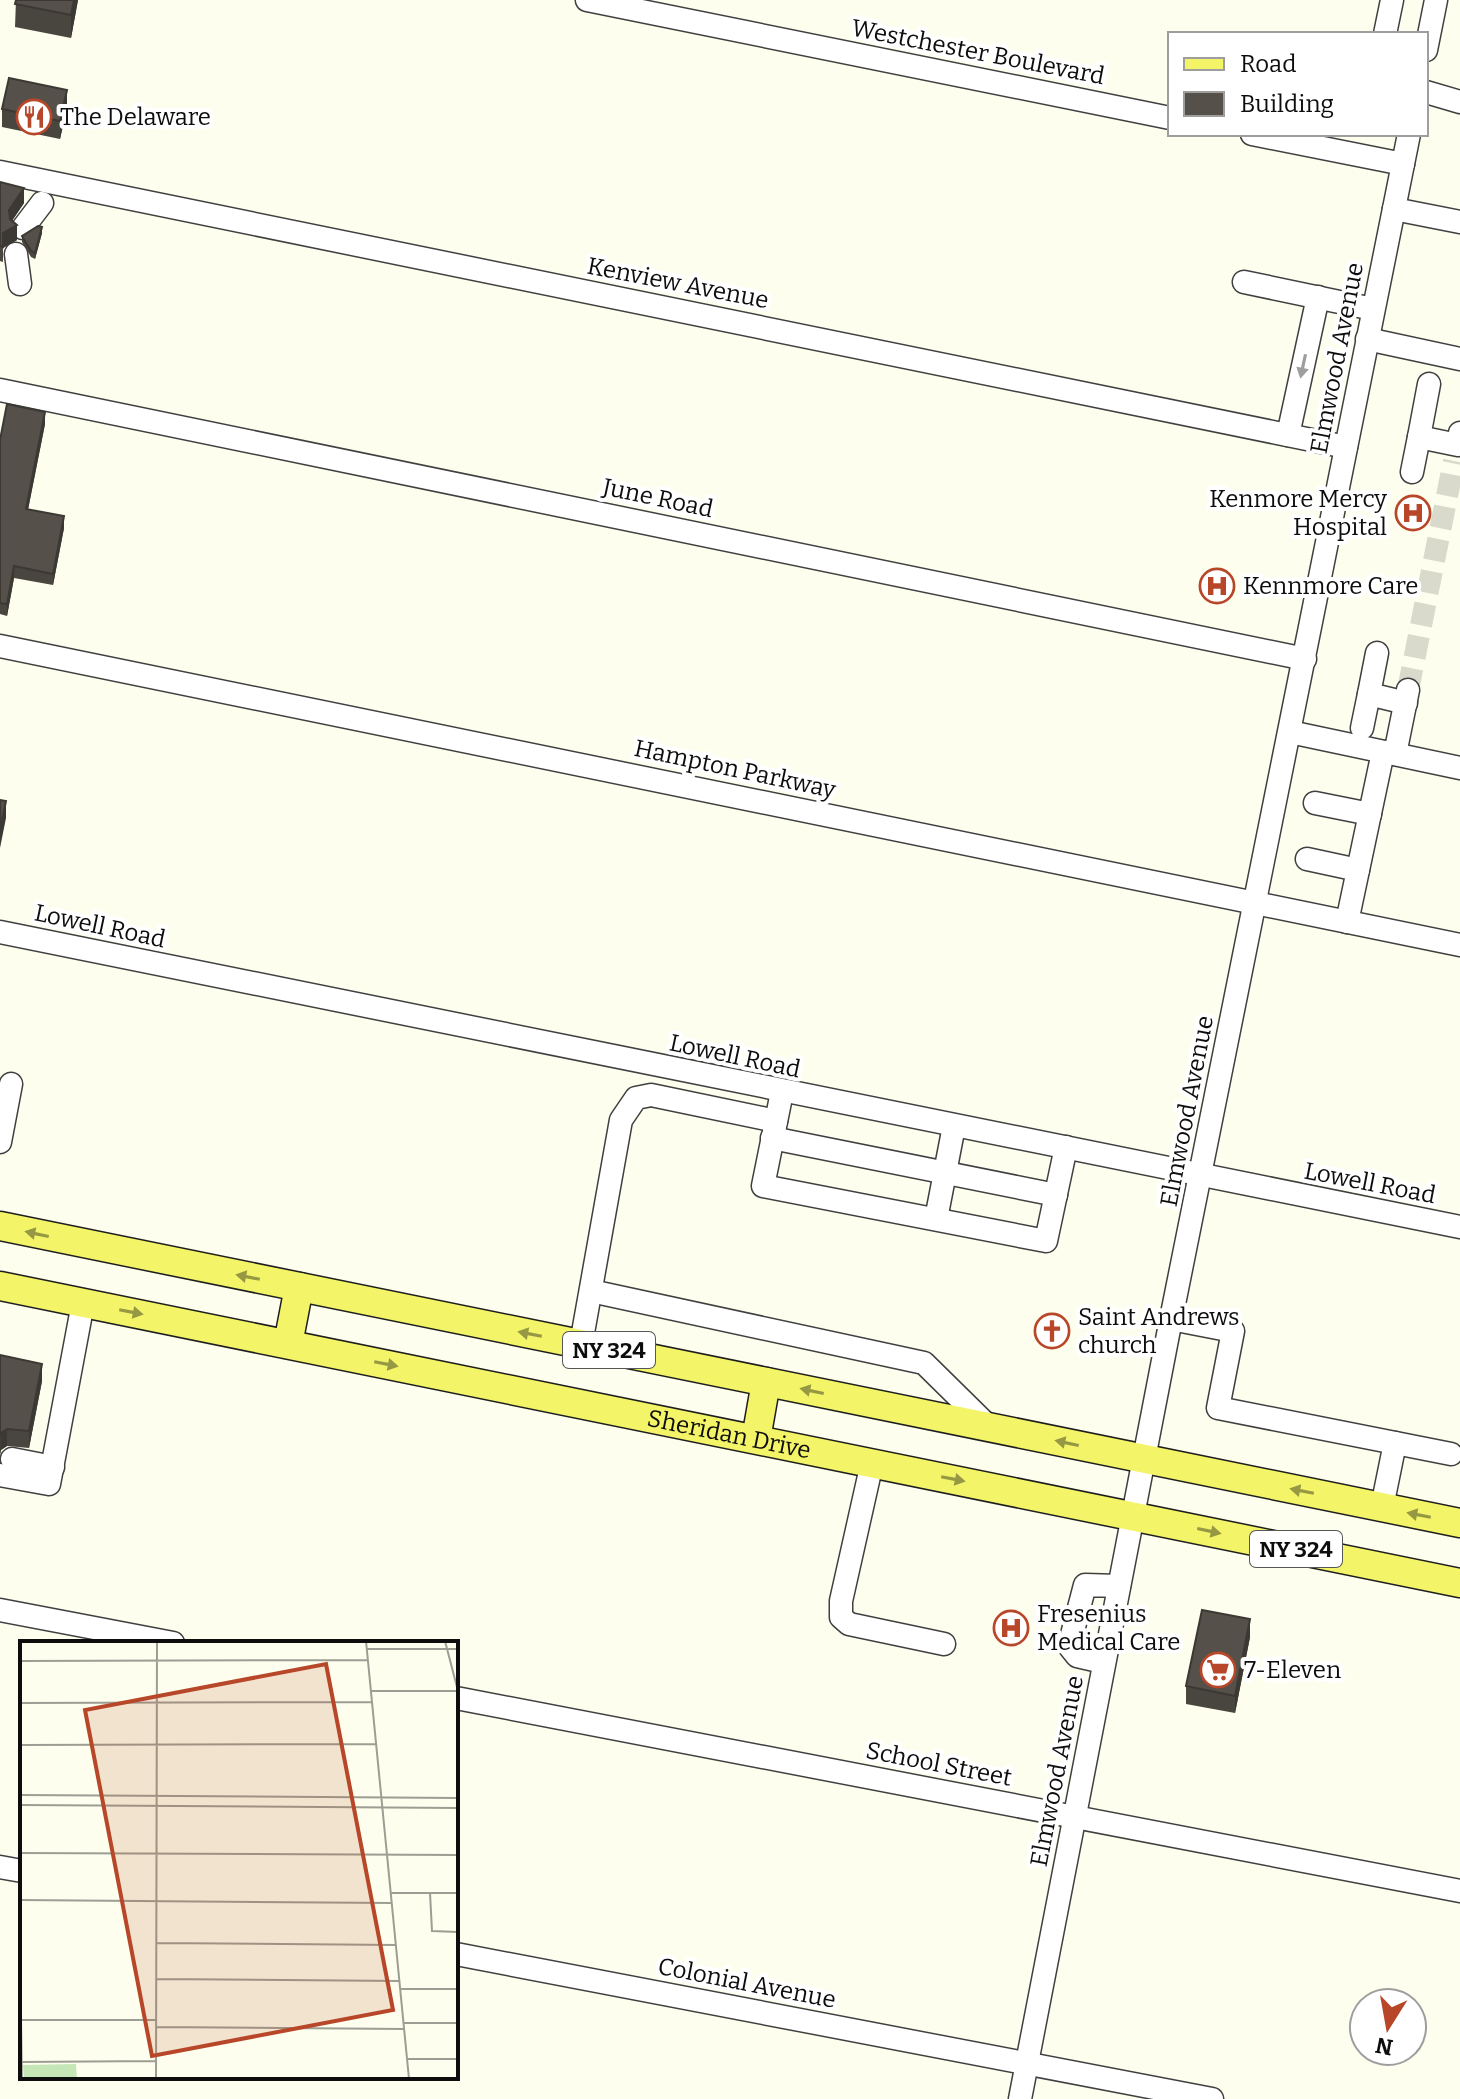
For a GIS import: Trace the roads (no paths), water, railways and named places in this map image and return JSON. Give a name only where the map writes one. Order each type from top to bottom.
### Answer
[{"type":"main road","name":"NY 324","points":[[0,1226],[1460,1523]]},
{"type":"main road","name":"Sheridan Drive","points":[[0,1286],[1460,1583]]},
{"type":"main road","points":[[288,1344],[299,1287]]},
{"type":"main road","points":[[756,1439],[766,1382]]},
{"type":"street","name":"Westchester Boulevard","points":[[587,0],[1168,118]]},
{"type":"street","points":[[1385,32],[1392,0]]},
{"type":"street","points":[[1428,40],[1436,0]]},
{"type":"street","points":[[1428,93],[1460,102]]},
{"type":"street","points":[[1262,136],[1403,164]]},
{"type":"street","name":"Elmwood Avenue","points":[[1020,2099],[1143,1459],[1409,136]]},
{"type":"street","name":"Kenview Avenue","points":[[0,172],[1346,447]]},
{"type":"street","points":[[31,230],[42,203]]},
{"type":"street","points":[[1394,209],[1455,214]]},
{"type":"street","points":[[20,284],[24,256]]},
{"type":"street","points":[[1244,282],[1373,309]]},
{"type":"street","points":[[1288,435],[1318,297]]},
{"type":"street","points":[[1367,339],[1460,359]]},
{"type":"street","points":[[1412,472],[1429,384]]},
{"type":"street","name":"June Road","points":[[0,390],[1305,659]]},
{"type":"street","points":[[1419,437],[1457,447]]},
{"type":"street","name":"Hampton Parkway","points":[[0,646],[1460,945]]},
{"type":"street","points":[[1362,728],[1377,653]]},
{"type":"street","points":[[1347,922],[1370,814],[1407,696],[1369,694]]},
{"type":"street","points":[[1290,732],[1460,768]]},
{"type":"street","points":[[1315,803],[1370,814]]},
{"type":"street","points":[[1307,859],[1358,870]]},
{"type":"street","name":"Lowell Road","points":[[0,932],[1460,1227]]},
{"type":"street","points":[[0,1142],[11,1084]]},
{"type":"street","points":[[782,1092],[763,1186],[1046,1241],[1066,1147]]},
{"type":"street","points":[[581,1344],[621,1120],[636,1098],[651,1095],[945,1173],[1056,1195]]},
{"type":"street","points":[[936,1219],[954,1126]]},
{"type":"street","points":[[591,1291],[924,1363],[990,1428]]},
{"type":"street","points":[[4,1466],[51,1476],[83,1303]]},
{"type":"street","points":[[1171,1319],[1233,1331],[1218,1408],[1451,1454]]},
{"type":"street","points":[[1382,1507],[1395,1443]]},
{"type":"street","points":[[872,1463],[841,1601],[841,1617],[849,1624],[944,1644]]},
{"type":"street","points":[[1103,1662],[1077,1656],[1069,1646],[1085,1585],[1119,1586]]},
{"type":"street","points":[[0,1610],[163,1641]]},
{"type":"street","name":"School Street","points":[[458,1698],[1460,1891]]},
{"type":"street","points":[[0,1867],[20,1871]]},
{"type":"street","name":"Colonial Avenue","points":[[458,1954],[1212,2099]]},
{"type":"tunnel","points":[[1408,690],[1454,461]]},
{"type":"place","name":"The Delaware","points":[[34,117]]},
{"type":"place","name":"Kenmore Mercy Hospital","points":[[1413,513]]},
{"type":"place","name":"Kennmore Care","points":[[1217,586]]},
{"type":"place","name":"Saint Andrews church","points":[[1052,1331]]},
{"type":"place","name":"Fresenius Medical Care","points":[[1011,1628]]},
{"type":"place","name":"7-Eleven","points":[[1218,1670]]}]
